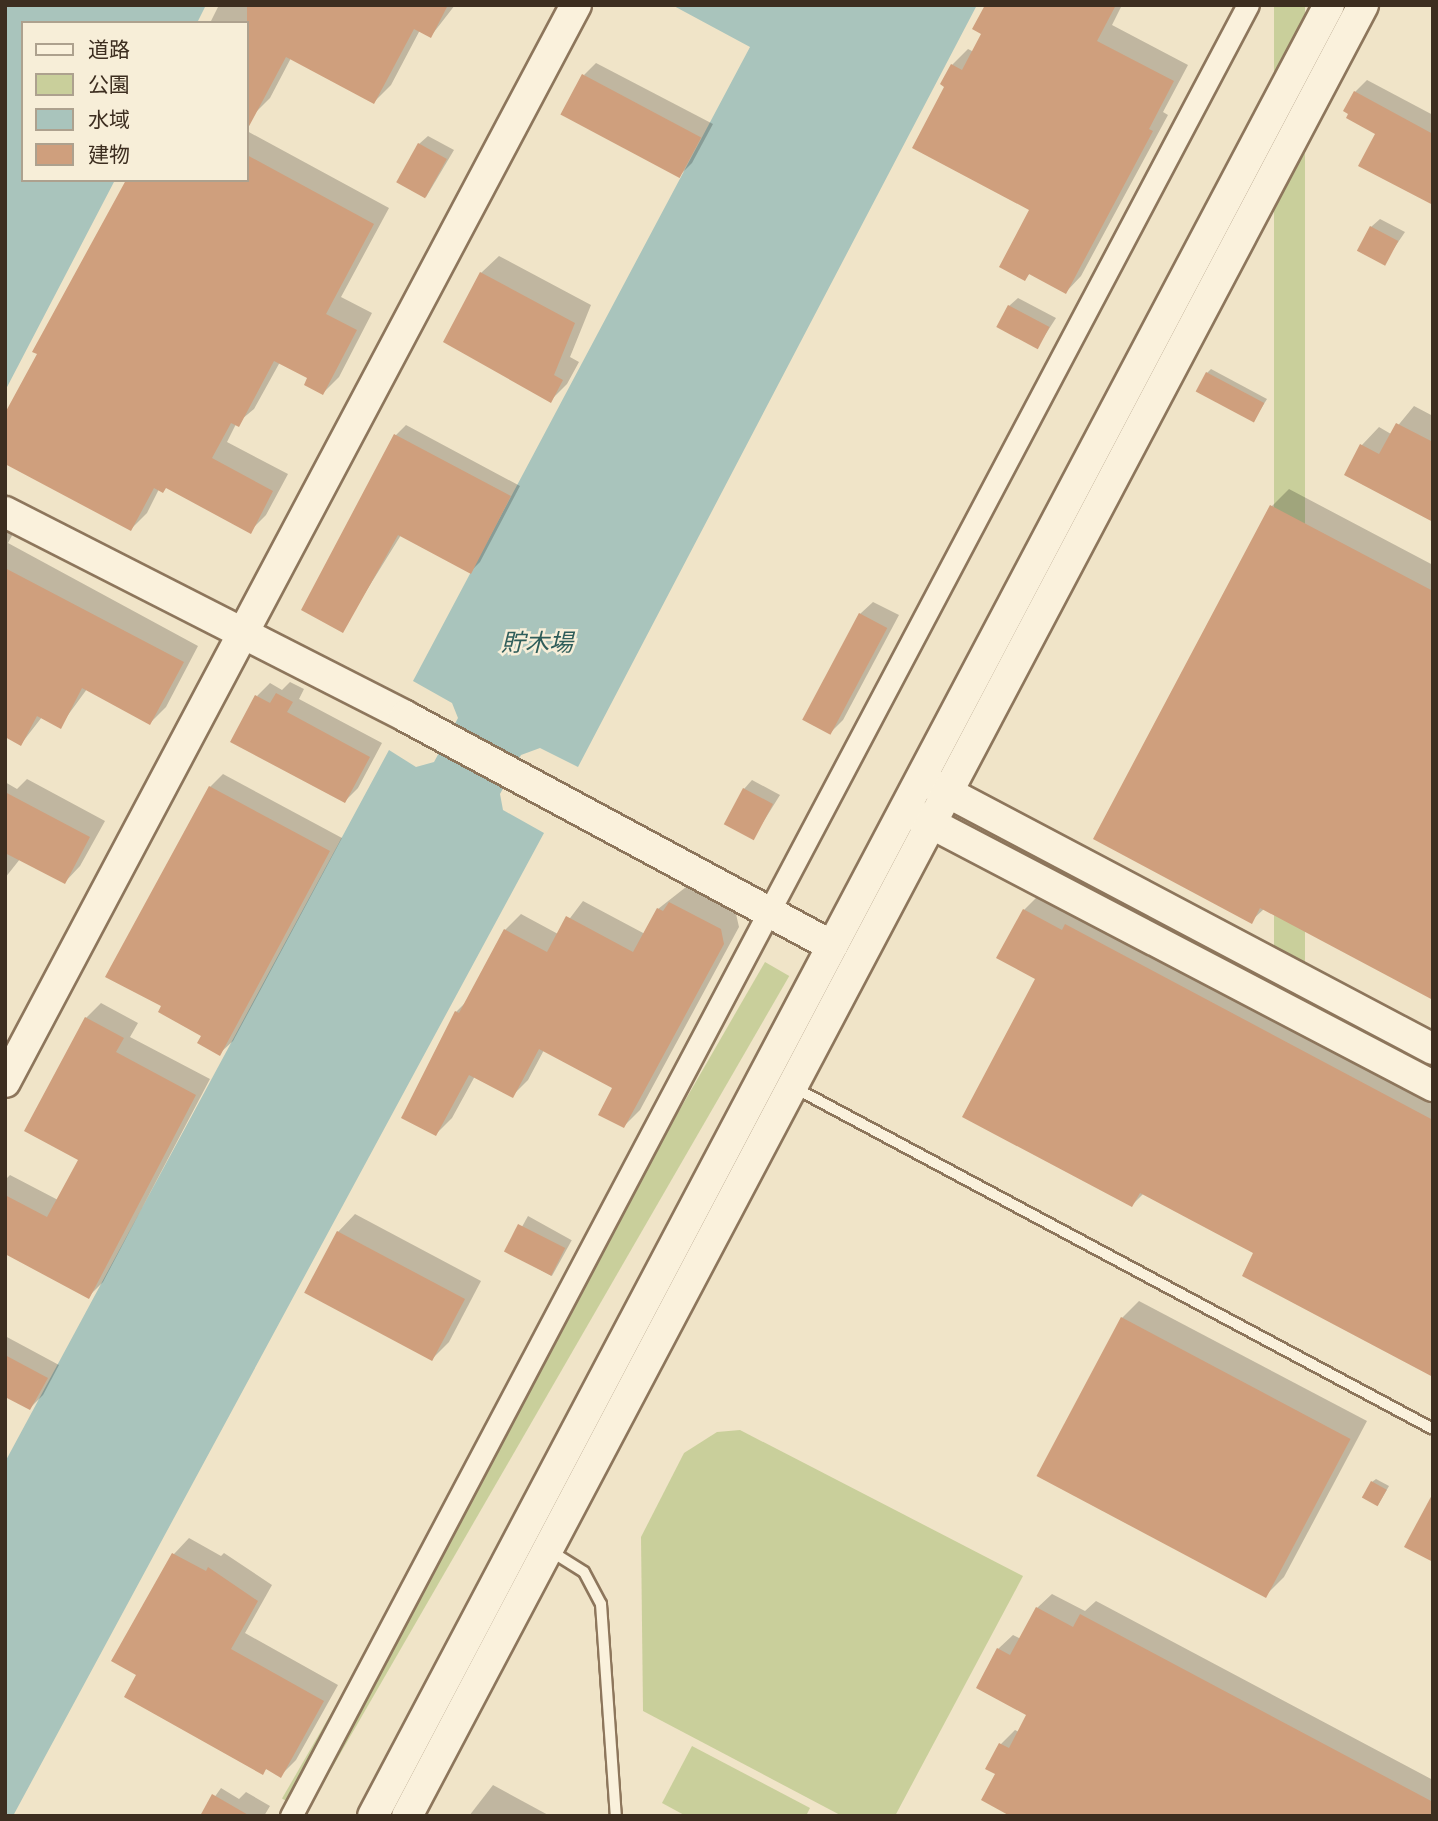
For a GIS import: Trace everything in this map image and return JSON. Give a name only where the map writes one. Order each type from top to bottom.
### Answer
[{"type":"street","points":[[5,1082],[576,5]]},
{"type":"street","points":[[291,1816],[1248,5]]},
{"type":"street","points":[[778,1079],[832,946],[1329,5]]},
{"type":"street","points":[[407,1816],[536,1542],[778,1079],[931,824],[1363,5]]},
{"type":"street","points":[[5,512],[405,716],[832,946]]},
{"type":"street","points":[[920,778],[1433,1049]]},
{"type":"street","points":[[903,809],[1433,1086]]},
{"type":"street","points":[[373,1816],[536,1542]]},
{"type":"lane","points":[[778,1079],[1433,1429]]},
{"type":"lane","points":[[536,1542],[584,1572],[601,1604],[616,1816]]},
{"type":"green space","points":[[1274,5],[1305,5],[1305,992],[1274,992]]},
{"type":"green space","points":[[765,962],[789,976],[306,1813],[282,1799]]},
{"type":"green space","points":[[740,1430],[1023,1576],[895,1816],[842,1816],[643,1711],[641,1537],[684,1453],[717,1432]]},
{"type":"green space","points":[[692,1746],[810,1808],[806,1816],[686,1816],[662,1803]]},
{"type":"water","points":[[5,5],[206,5],[198,21],[21,21],[21,182],[114,182],[5,391]]},
{"type":"water","name":"貯木場","points":[[672,5],[977,5],[578,767],[540,748],[521,755],[500,794],[503,810],[544,833],[13,1816],[5,1816],[5,1462],[389,750],[416,767],[434,762],[458,718],[452,703],[413,681],[750,47]]},
{"type":"building","points":[[247,5],[448,5],[431,38],[414,29],[374,104],[286,57],[248,128]]},
{"type":"building","points":[[985,5],[1116,5],[1097,41],[1174,81],[1149,129],[1153,131],[1066,294],[1029,274],[1025,281],[999,267],[1029,210],[912,148],[944,87],[940,84],[951,64],[962,70],[981,34],[972,29]]},
{"type":"building","points":[[582,74],[701,137],[680,178],[560,115]]},
{"type":"building","points":[[1354,91],[1433,134],[1433,205],[1358,166],[1375,134],[1346,118],[1348,114],[1343,111]]},
{"type":"building","points":[[418,143],[447,159],[425,198],[396,182]]},
{"type":"building","points":[[248,156],[374,224],[326,314],[357,330],[323,395],[304,385],[307,378],[274,361],[239,427],[231,423],[212,458],[273,491],[251,534],[166,488],[163,493],[154,488],[131,531],[5,464],[5,413],[37,354],[32,352],[125,182],[248,182]]},
{"type":"building","points":[[1370,226],[1398,241],[1385,266],[1357,251]]},
{"type":"building","points":[[480,272],[575,323],[554,375],[563,380],[551,403],[443,342]]},
{"type":"building","points":[[1008,305],[1049,327],[1038,349],[996,327]]},
{"type":"building","points":[[1206,372],[1264,403],[1254,422],[1196,391]]},
{"type":"building","points":[[1396,423],[1433,442],[1433,522],[1344,475],[1360,444],[1379,454]]},
{"type":"building","points":[[394,434],[511,496],[471,574],[398,535],[343,633],[301,610]]},
{"type":"building","points":[[1270,505],[1433,591],[1433,1000],[1260,908],[1252,924],[1093,839]]},
{"type":"building","points":[[5,568],[184,662],[150,725],[82,688],[61,729],[37,716],[21,746],[5,737]]},
{"type":"building","points":[[859,613],[887,628],[830,735],[802,720]]},
{"type":"building","points":[[276,693],[293,702],[287,712],[370,757],[345,803],[230,742],[255,695],[270,703]]},
{"type":"building","points":[[209,786],[330,851],[220,1056],[197,1043],[201,1036],[158,1012],[161,1006],[105,977]]},
{"type":"building","points":[[743,788],[773,804],[754,840],[724,824]]},
{"type":"building","points":[[5,792],[90,837],[65,884],[5,853]]},
{"type":"building","points":[[669,902],[721,929],[724,944],[624,1128],[598,1115],[612,1088],[539,1049],[513,1098],[469,1075],[436,1136],[401,1118],[455,1011],[459,1013],[504,929],[547,952],[566,916],[633,952],[657,908],[663,911]]},
{"type":"building","points":[[1023,909],[1062,930],[1065,924],[1433,1120],[1433,1377],[1242,1276],[1253,1253],[1140,1193],[1132,1207],[962,1117],[1035,979],[996,958]]},
{"type":"building","points":[[85,1017],[124,1038],[116,1052],[196,1095],[89,1299],[5,1254],[5,1195],[47,1217],[78,1160],[24,1131]]},
{"type":"building","points":[[518,1224],[565,1248],[551,1276],[504,1252]]},
{"type":"building","points":[[337,1231],[465,1299],[432,1361],[304,1293]]},
{"type":"building","points":[[1121,1317],[1351,1439],[1266,1598],[1036,1476]]},
{"type":"building","points":[[5,1355],[48,1378],[30,1410],[5,1397]]},
{"type":"building","points":[[1371,1481],[1387,1490],[1378,1506],[1362,1498]]},
{"type":"building","points":[[1433,1493],[1433,1562],[1404,1547]]},
{"type":"building","points":[[172,1553],[206,1571],[208,1567],[258,1601],[231,1649],[324,1701],[281,1778],[266,1769],[263,1775],[124,1697],[136,1675],[111,1661]]},
{"type":"building","points":[[1036,1607],[1073,1627],[1080,1614],[1433,1802],[1433,1816],[1010,1816],[981,1800],[995,1774],[985,1769],[999,1743],[1009,1748],[1026,1715],[976,1688],[997,1648],[1010,1655]]},
{"type":"building","points":[[212,1794],[250,1816],[200,1816]]}]
